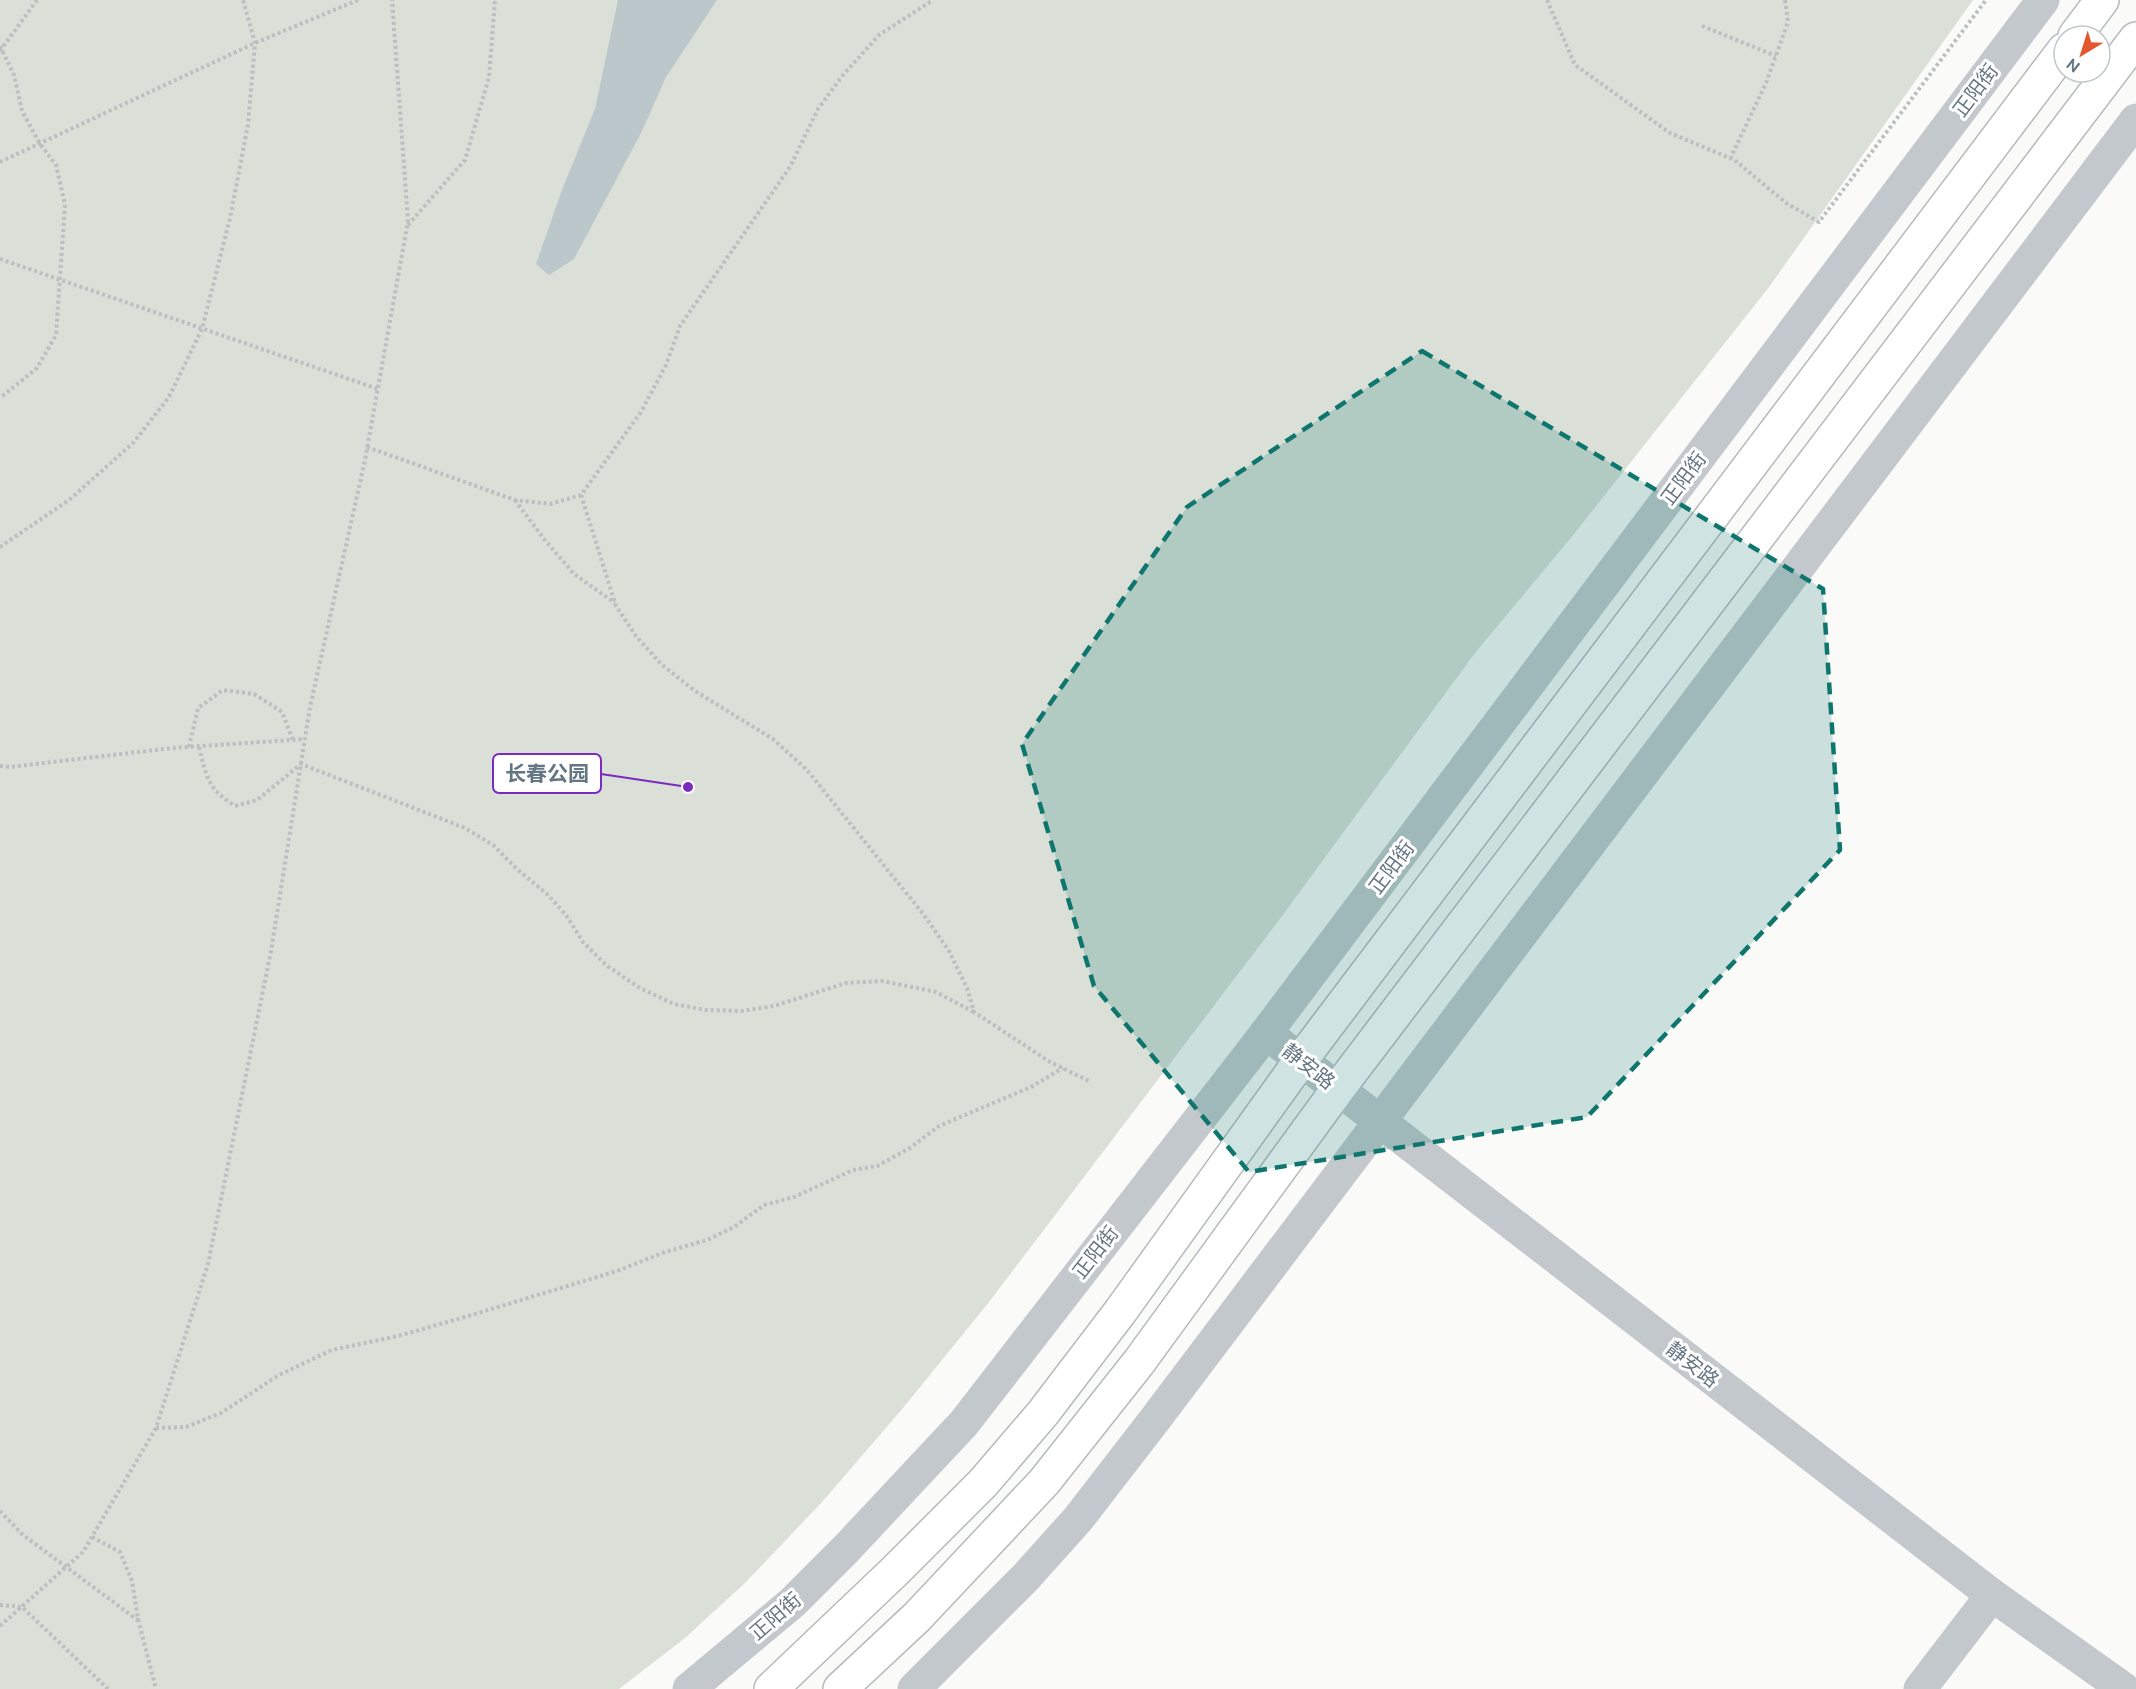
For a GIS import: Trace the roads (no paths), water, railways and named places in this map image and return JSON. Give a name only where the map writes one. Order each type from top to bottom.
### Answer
[{"type":"main road","points":[[2084,24],[2102,0]]},
{"type":"main road","points":[[840,1689],[917,1617],[1044,1482],[1139,1362],[1338,1089],[2136,39]]},
{"type":"main road","points":[[771,1689],[983,1483],[1043,1413],[1120,1312],[1301,1060],[2052,66]]},
{"type":"street","name":"正阳街","points":[[689,1689],[793,1602],[964,1423],[1266,1033],[2043,0]]},
{"type":"street","points":[[914,1689],[1025,1578],[1077,1519],[1156,1418],[2136,120]]},
{"type":"street","name":"静安路","points":[[1266,1033],[1992,1595],[2124,1689]]},
{"type":"street","points":[[1920,1689],[1992,1595]]},
{"type":"place","name":"长春公园","points":[[688,787]]}]
